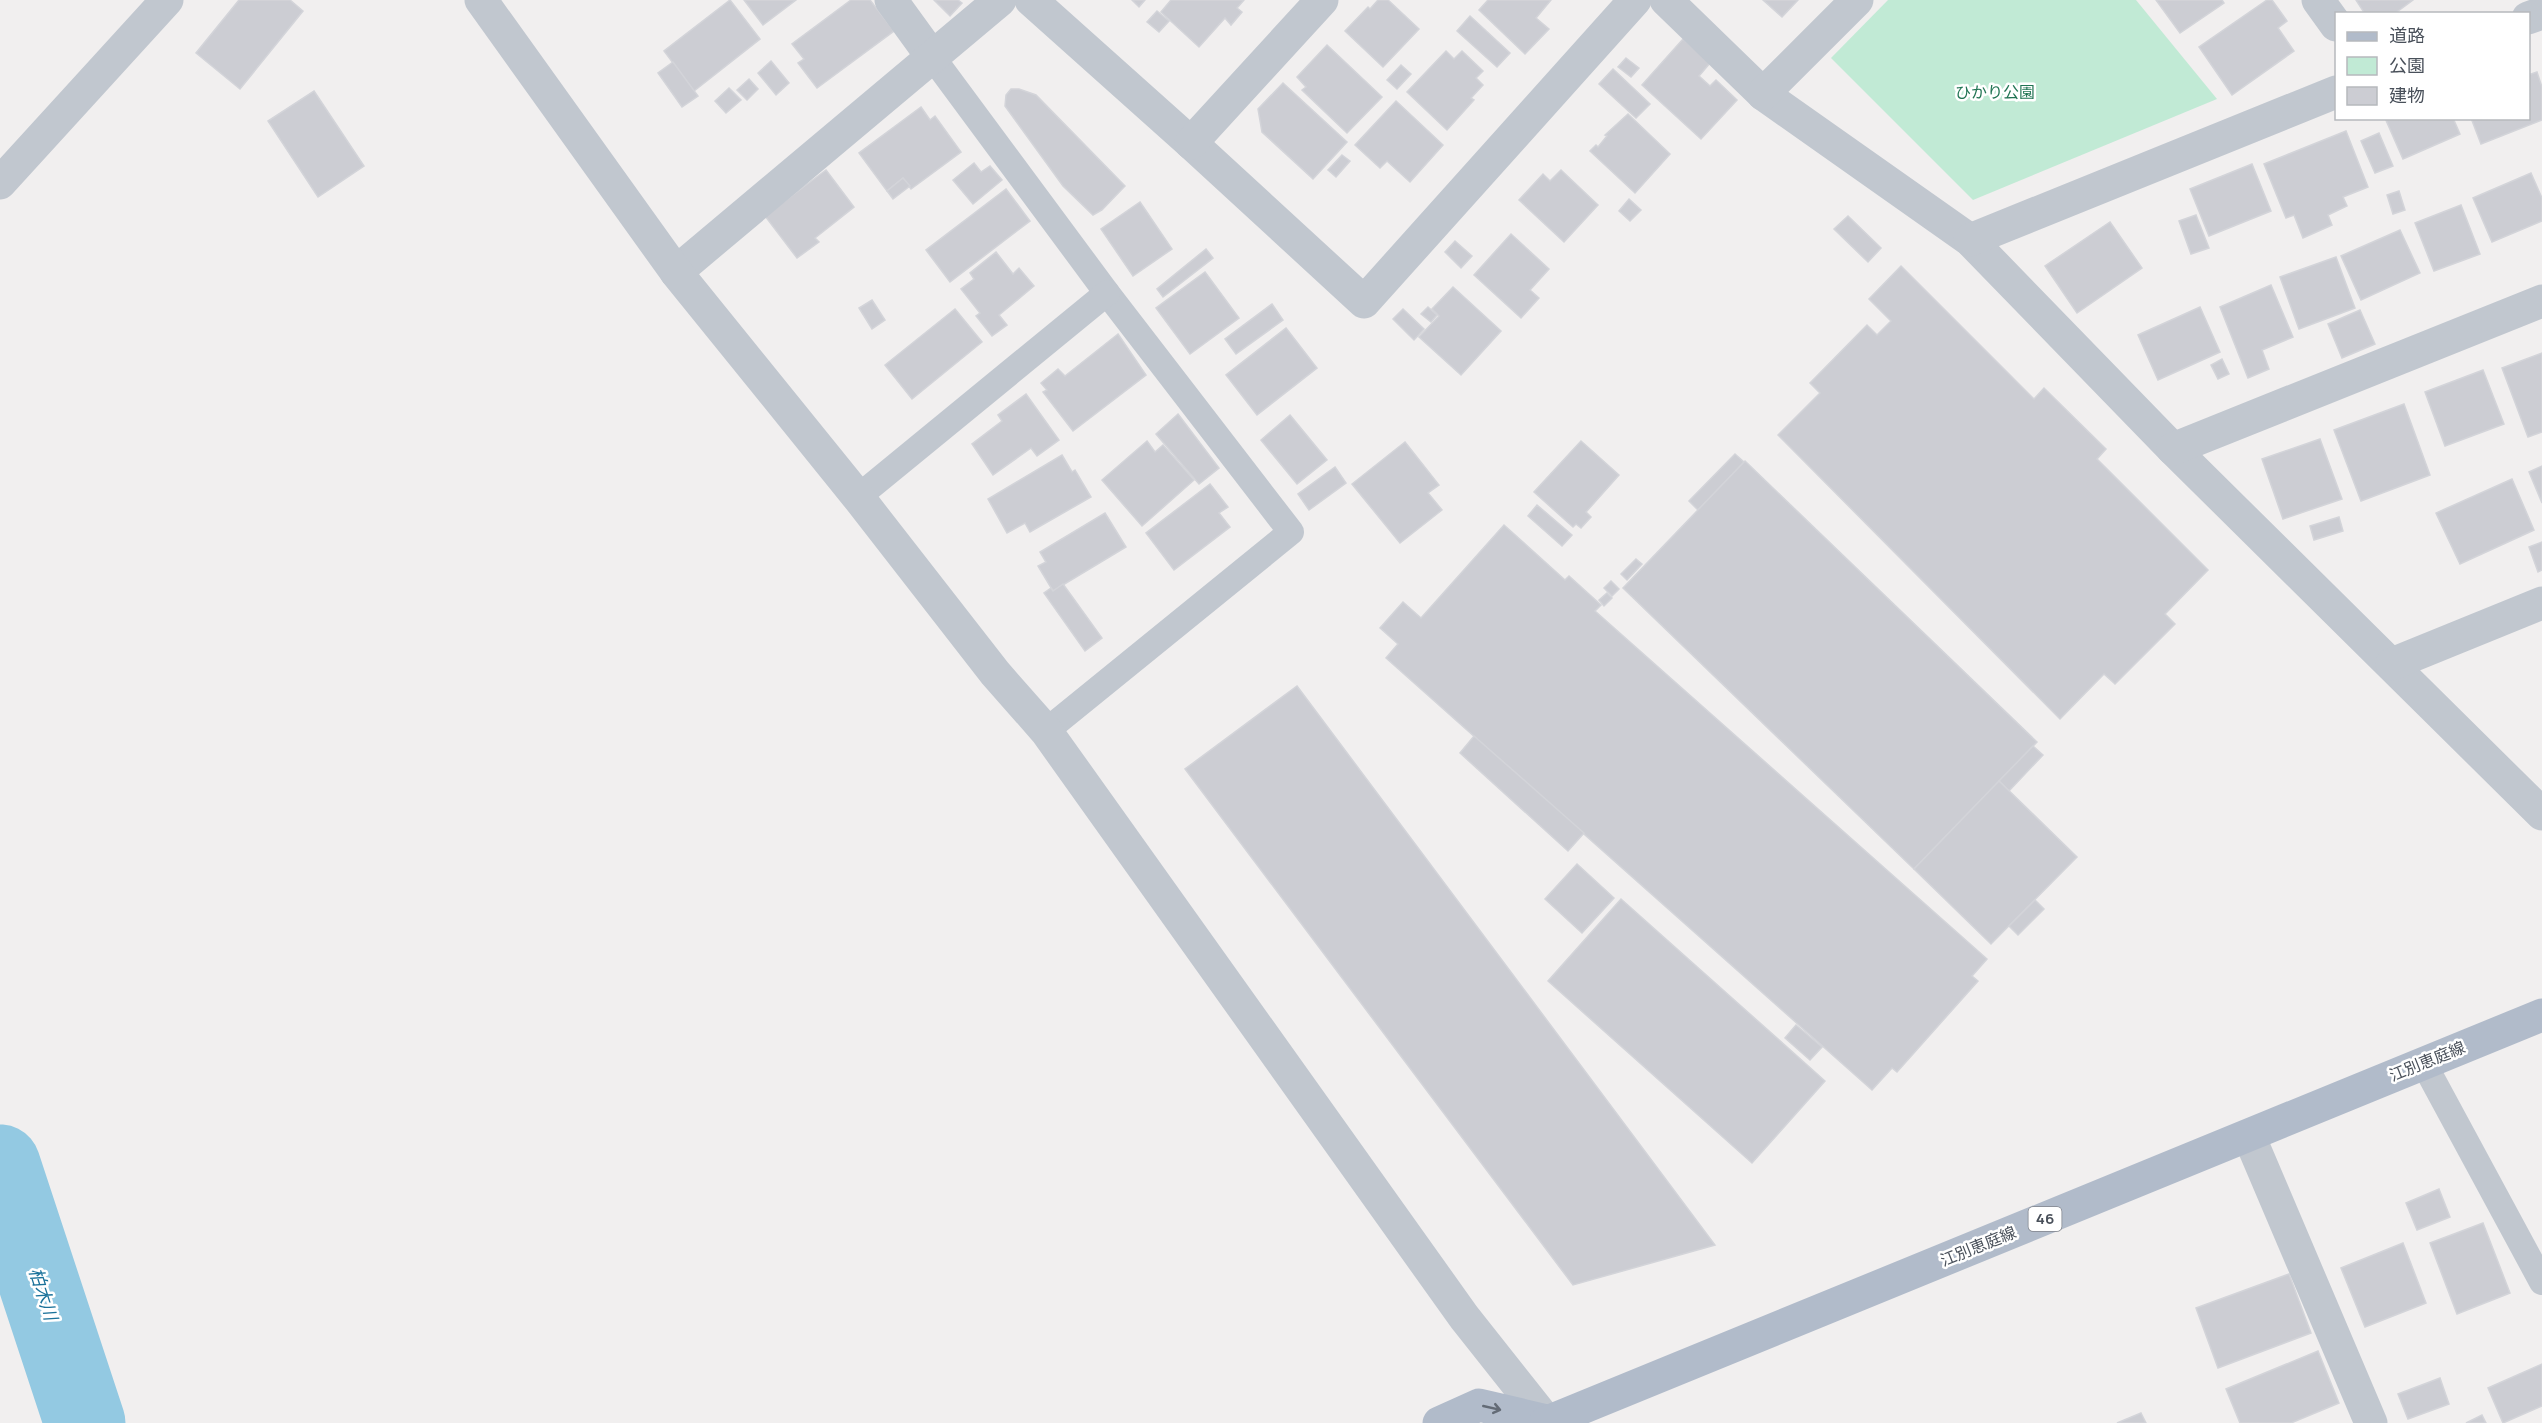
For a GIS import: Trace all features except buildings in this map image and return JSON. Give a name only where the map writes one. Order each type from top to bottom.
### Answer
[{"type":"main road","name":"江別恵庭線","points":[[1547,1422],[2542,1015]]},
{"type":"main road","points":[[1439,1423],[1479,1405],[1547,1422]]},
{"type":"street","points":[[0,183],[167,0]]},
{"type":"street","points":[[481,0],[676,272],[858,497],[995,672],[1046,731],[1464,1317],[1547,1422]]},
{"type":"street","points":[[891,0],[933,58]]},
{"type":"street","points":[[676,272],[1000,0]]},
{"type":"street","points":[[1031,0],[1364,302],[1635,0]]},
{"type":"street","points":[[1191,143],[1322,0]]},
{"type":"street","points":[[1666,0],[1763,94],[1970,240],[2173,449],[2542,814]]},
{"type":"street","points":[[1763,94],[1857,0]]},
{"type":"street","points":[[2318,0],[2335,22]]},
{"type":"street","points":[[1970,240],[2335,93]]},
{"type":"street","points":[[2173,449],[2542,301]]},
{"type":"street","points":[[2392,664],[2542,603]]},
{"type":"street","points":[[2249,1136],[2372,1423]]},
{"type":"lane","points":[[933,58],[1107,293],[1291,532],[1046,731]]},
{"type":"lane","points":[[858,497],[1107,293]]},
{"type":"lane","points":[[2423,1062],[2542,1282]]},
{"type":"green space","name":"ひかり公園","points":[[1888,0],[2136,0],[2217,99],[1973,200],[1831,58]]},
{"type":"waterway","name":"柏木川","points":[[0,1165],[85,1423]]}]
